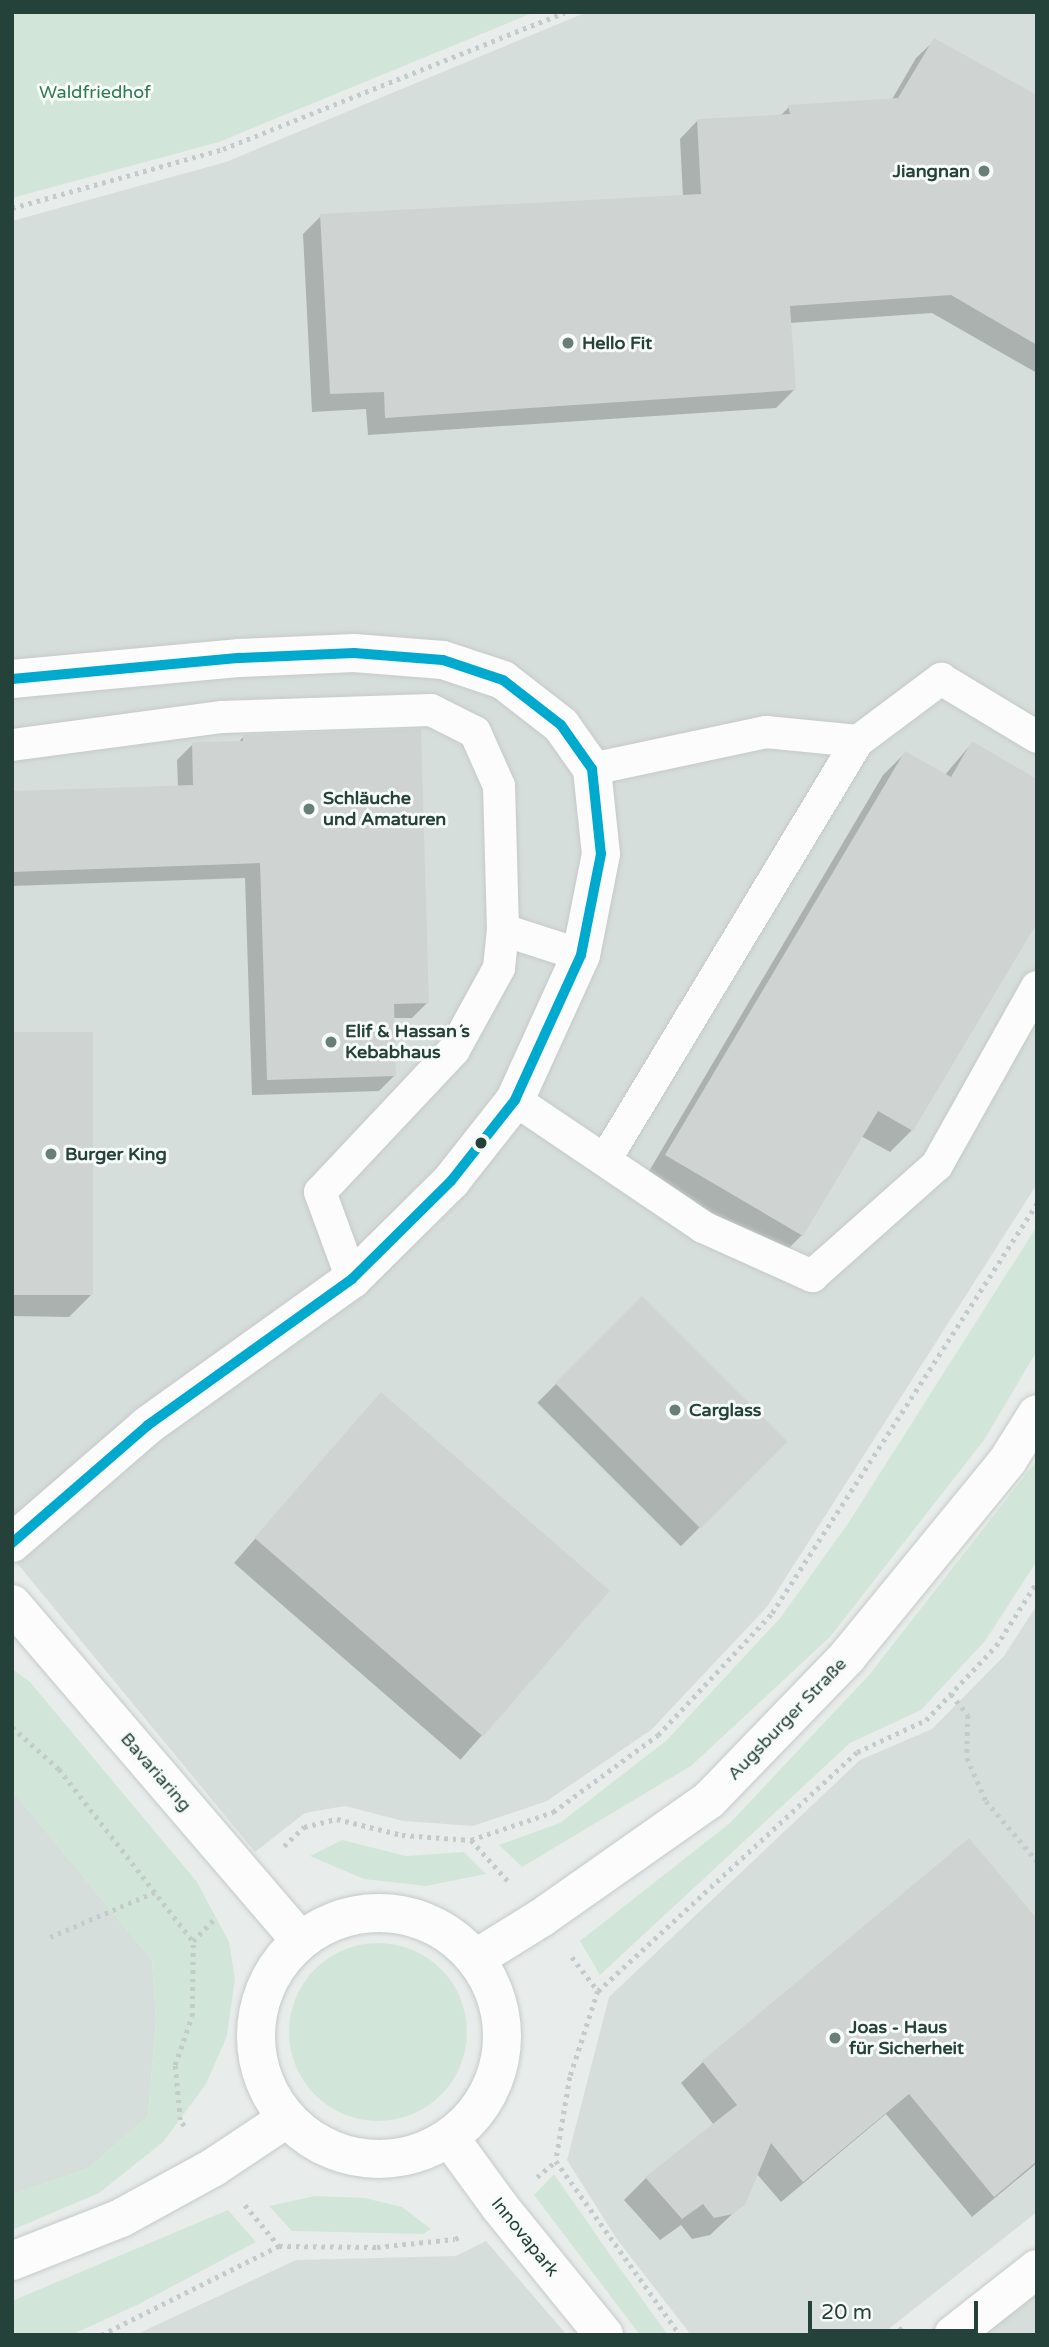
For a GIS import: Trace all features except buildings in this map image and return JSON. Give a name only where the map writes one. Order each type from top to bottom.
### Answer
[{"type":"street","points":[[12,680],[315,654],[354,653],[443,660],[503,680],[561,725],[592,769],[601,854],[581,955],[515,1100],[452,1181],[352,1279],[147,1426],[12,1543]]},
{"type":"street","name":"Augsburger Straße","points":[[475,1959],[541,1918],[709,1800],[847,1657],[1008,1460],[1037,1414]]},
{"type":"street","name":"Bavariaring","points":[[12,1604],[300,1940]]},
{"type":"street","points":[[392,1913],[423,1920],[452,1936],[475,1959],[489,1980],[499,2003],[501,2053],[495,2078],[484,2100],[468,2121],[449,2137],[408,2155],[364,2158],[322,2145],[286,2119],[261,2075],[255,2026],[260,2001],[269,1978],[282,1958],[300,1940],[327,1923],[359,1914],[392,1913]]},
{"type":"street","points":[[12,2261],[121,2218],[214,2167],[286,2119]]},
{"type":"street","name":"Innovapark","points":[[449,2137],[500,2207],[604,2335]]},
{"type":"street","points":[[953,2335],[1037,2269]]},
{"type":"lane","points":[[605,1160],[858,741],[941,679],[1037,737]]},
{"type":"lane","points":[[12,745],[222,717],[431,710],[475,733],[499,786],[503,930],[499,968],[454,1050],[320,1192],[352,1279]]},
{"type":"lane","points":[[592,769],[766,732],[858,741]]},
{"type":"lane","points":[[503,930],[581,955]]},
{"type":"lane","points":[[515,1100],[703,1227],[812,1276],[937,1164],[1037,987]]},
{"type":"path","points":[[12,208],[223,149],[565,12]]},
{"type":"path","points":[[192,1941],[304,1827],[337,1819],[402,1835],[471,1840],[553,1812],[658,1735],[772,1613],[1037,1203]]},
{"type":"path","points":[[101,2335],[279,2246],[377,2247],[455,2239],[500,2207],[556,2161],[570,2077],[598,1991],[857,1752],[926,1720],[996,1646],[1037,1583]]},
{"type":"path","points":[[951,1695],[968,1715],[967,1758],[986,1801],[1037,1861]]},
{"type":"path","points":[[12,1727],[59,1769],[192,1941],[192,2016],[175,2065],[180,2120],[214,2167],[279,2246]]},
{"type":"path","points":[[471,1840],[541,1918],[598,1991]]},
{"type":"path","points":[[50,1937],[155,1892]]},
{"type":"path","points":[[556,2161],[680,2335]]},
{"type":"shaded area","points":[[587,12],[1037,12],[1037,1184],[767,1607],[651,1730],[547,1801],[473,1826],[403,1821],[345,1806],[305,1813],[255,1852],[12,1557],[12,221],[226,162]]},
{"type":"shaded area","points":[[1037,1605],[1037,2212],[881,2335],[691,2335],[616,2238],[567,2160],[609,1997],[860,1760],[932,1729],[1004,1656]]},
{"type":"shaded area","points":[[12,1790],[152,1960],[156,2020],[148,2116],[89,2168],[12,2195]]},
{"type":"shaded area","points":[[486,2241],[567,2335],[135,2335],[296,2260],[456,2256]]},
{"type":"shaded area","points":[[1037,2290],[1037,2335],[978,2335]]},
{"type":"green space","name":"Waldfriedhof","points":[[12,12],[535,12],[219,142],[12,198]]},
{"type":"green space","points":[[1037,1226],[1037,1351],[984,1440],[830,1637],[691,1766],[522,1867],[499,1845],[560,1823],[667,1740],[781,1617],[849,1522]]},
{"type":"green space","points":[[1037,1460],[1037,1561],[985,1641],[921,1710],[850,1743],[600,1975],[580,1941],[730,1823],[869,1675]]},
{"type":"green space","points":[[12,1669],[30,1682],[197,1882],[229,1942],[235,1979],[227,2036],[206,2084],[163,2142],[99,2193],[12,2230],[12,2195],[89,2168],[148,2116],[156,2020],[152,1960],[12,1790]]},
{"type":"green space","points":[[342,1840],[406,1856],[464,1852],[486,1874],[426,1886],[364,1879],[310,1856]]},
{"type":"green space","points":[[378,1943],[412,1949],[441,1969],[461,1998],[467,2032],[461,2066],[441,2095],[412,2115],[378,2121],[344,2115],[315,2095],[295,2066],[289,2032],[295,1998],[315,1969],[344,1949]]},
{"type":"green space","points":[[554,2174],[668,2335],[640,2335],[534,2195]]},
{"type":"green space","points":[[315,2196],[365,2198],[402,2207],[431,2229],[423,2234],[292,2231],[269,2206]]},
{"type":"green space","points":[[228,2210],[256,2242],[137,2305],[71,2335],[12,2335],[12,2301]]},
{"type":"transit line","points":[[12,679],[240,658],[354,653],[443,660],[503,680],[561,725],[592,769],[601,854],[581,955],[515,1100],[451,1181],[352,1279],[147,1426],[12,1543]]},
{"type":"place","name":"Jiangnan","points":[[984,171]]},
{"type":"place","name":"Hello Fit","points":[[568,343]]},
{"type":"place","name":"Schläuche und Amaturen","points":[[309,809]]},
{"type":"place","name":"Elif & Hassan´s Kebabhaus","points":[[331,1042]]},
{"type":"place","name":"Burger King","points":[[51,1154]]},
{"type":"place","name":"Carglass","points":[[675,1410]]},
{"type":"place","name":"Joas - Haus für Sicherheit","points":[[835,2038]]}]
